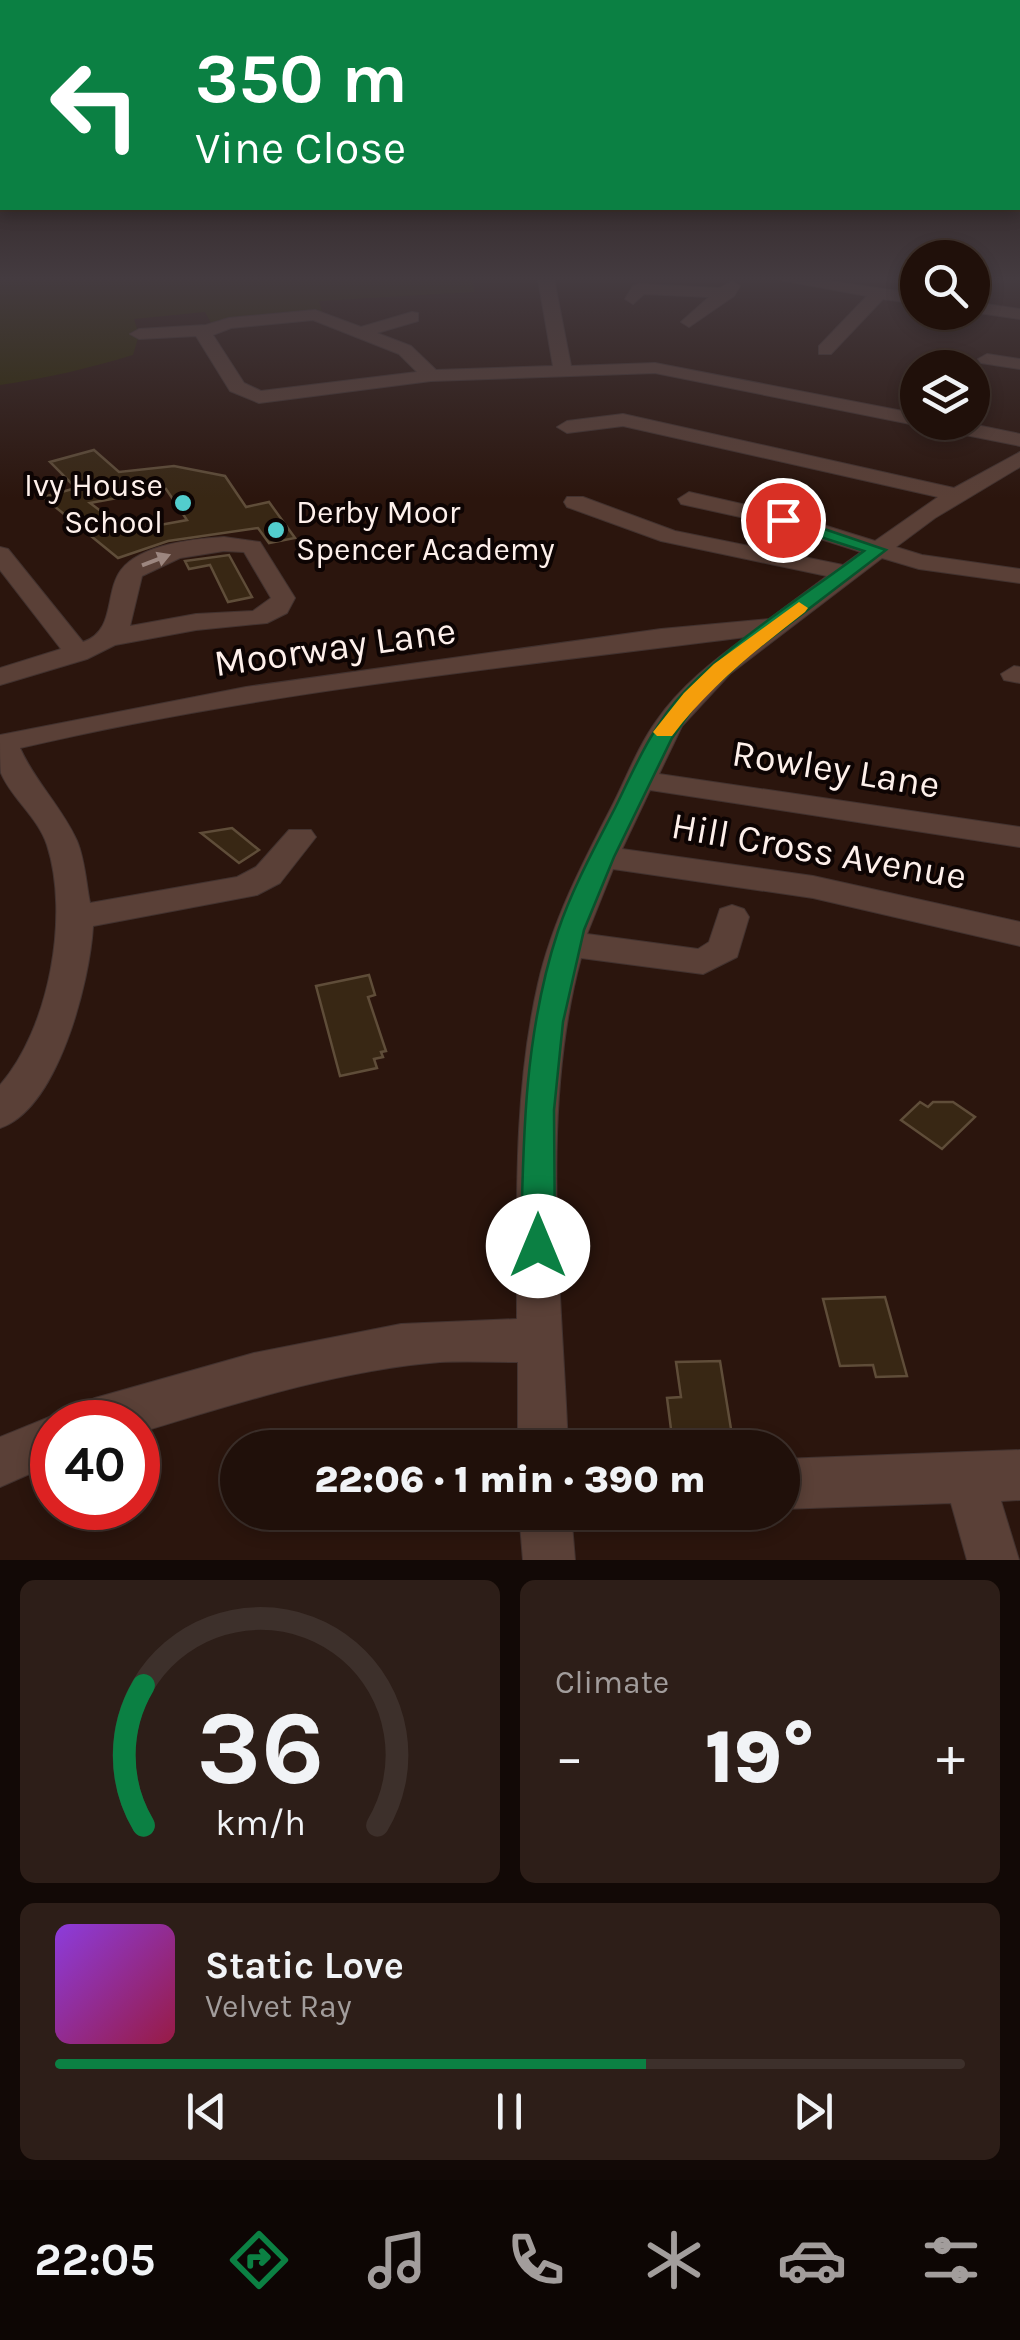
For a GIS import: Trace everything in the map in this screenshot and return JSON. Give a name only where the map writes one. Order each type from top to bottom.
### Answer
[{"type":"street","points":[[215,352],[246,394],[288,396],[431,376],[655,368],[900,416]]},
{"type":"street","points":[[407,352],[431,376]]},
{"type":"street","points":[[560,352],[563,369]]},
{"type":"street","points":[[990,359],[1020,364]]},
{"type":"street","points":[[567,427],[623,420],[957,495]]},
{"type":"street","points":[[990,434],[1020,440]]},
{"type":"street","points":[[542,1430],[539,1110],[549,1022],[567,944],[602,857],[669,723],[721,668],[878,550],[957,495],[1020,458]]},
{"type":"street","points":[[689,498],[783,520],[919,562],[1020,576]]},
{"type":"street","points":[[575,502],[642,526],[846,573]]},
{"type":"street","points":[[0,677],[78,653],[109,638],[196,622],[258,618],[278,608],[283,598],[252,546],[229,544],[166,554],[133,570],[119,622],[109,638]]},
{"type":"street","points":[[0,554],[12,587],[78,653]]},
{"type":"street","name":"Moorway Lane","points":[[2,743],[95,721],[194,704],[661,637],[772,627]]},
{"type":"street","points":[[682,638],[699,646],[721,668]]},
{"type":"street","points":[[0,1112],[39,1066],[74,949],[76,918],[64,846],[48,815],[17,775],[2,743]]},
{"type":"street","name":"Rowley Lane","points":[[640,780],[1020,836]]},
{"type":"street","points":[[76,918],[245,887],[268,874],[301,837]]},
{"type":"street","name":"Hill Cross Avenue","points":[[602,857],[813,887],[1020,934]]},
{"type":"street","points":[[567,944],[703,962],[725,948],[732,917]]},
{"type":"street","points":[[160,1403],[254,1375],[400,1346],[440,1340],[540,1340]]},
{"type":"street","points":[[0,1462],[30,1449]]},
{"type":"street","points":[[800,1483],[1020,1474]]},
{"type":"street","points":[[969,1478],[993,1560]]},
{"type":"street","points":[[547,1530],[548,1560]]},
{"type":"shaded area","points":[[0,352],[134,352],[67,373],[0,385]]},
{"type":"building","name":"Ivy House School","points":[[94,450],[119,472],[174,466],[225,476],[246,507],[269,502],[295,538],[269,543],[258,528],[168,541],[118,558],[43,497],[76,488],[50,462]],"holes":[[[166,489],[187,520],[127,531],[90,503]]]},
{"type":"building","points":[[229,555],[252,597],[228,602],[210,565],[189,569],[185,561]]},
{"type":"building","points":[[232,828],[259,850],[239,863],[201,833]]},
{"type":"building","points":[[369,975],[375,995],[368,997],[386,1051],[381,1052],[383,1057],[374,1059],[377,1068],[340,1076],[316,986]]},
{"type":"building","points":[[920,1102],[928,1107],[933,1102],[953,1102],[975,1117],[942,1149],[901,1120]]},
{"type":"building","points":[[885,1297],[907,1376],[876,1377],[873,1365],[840,1366],[823,1299]]},
{"type":"building","points":[[720,1361],[731,1430],[671,1430],[667,1398],[681,1397],[676,1362]]},
{"type":"slow traffic","points":[[664,732],[691,697],[721,668],[799,608]]},
{"type":"place","name":"Ivy House School","points":[[183,503]]},
{"type":"place","name":"Derby Moor Spencer Academy","points":[[276,530]]},
{"type":"route","points":[[538,1246],[539,1110],[549,1022],[571,930],[602,857],[661,737],[691,697],[744,649],[878,550],[783,520]]}]
